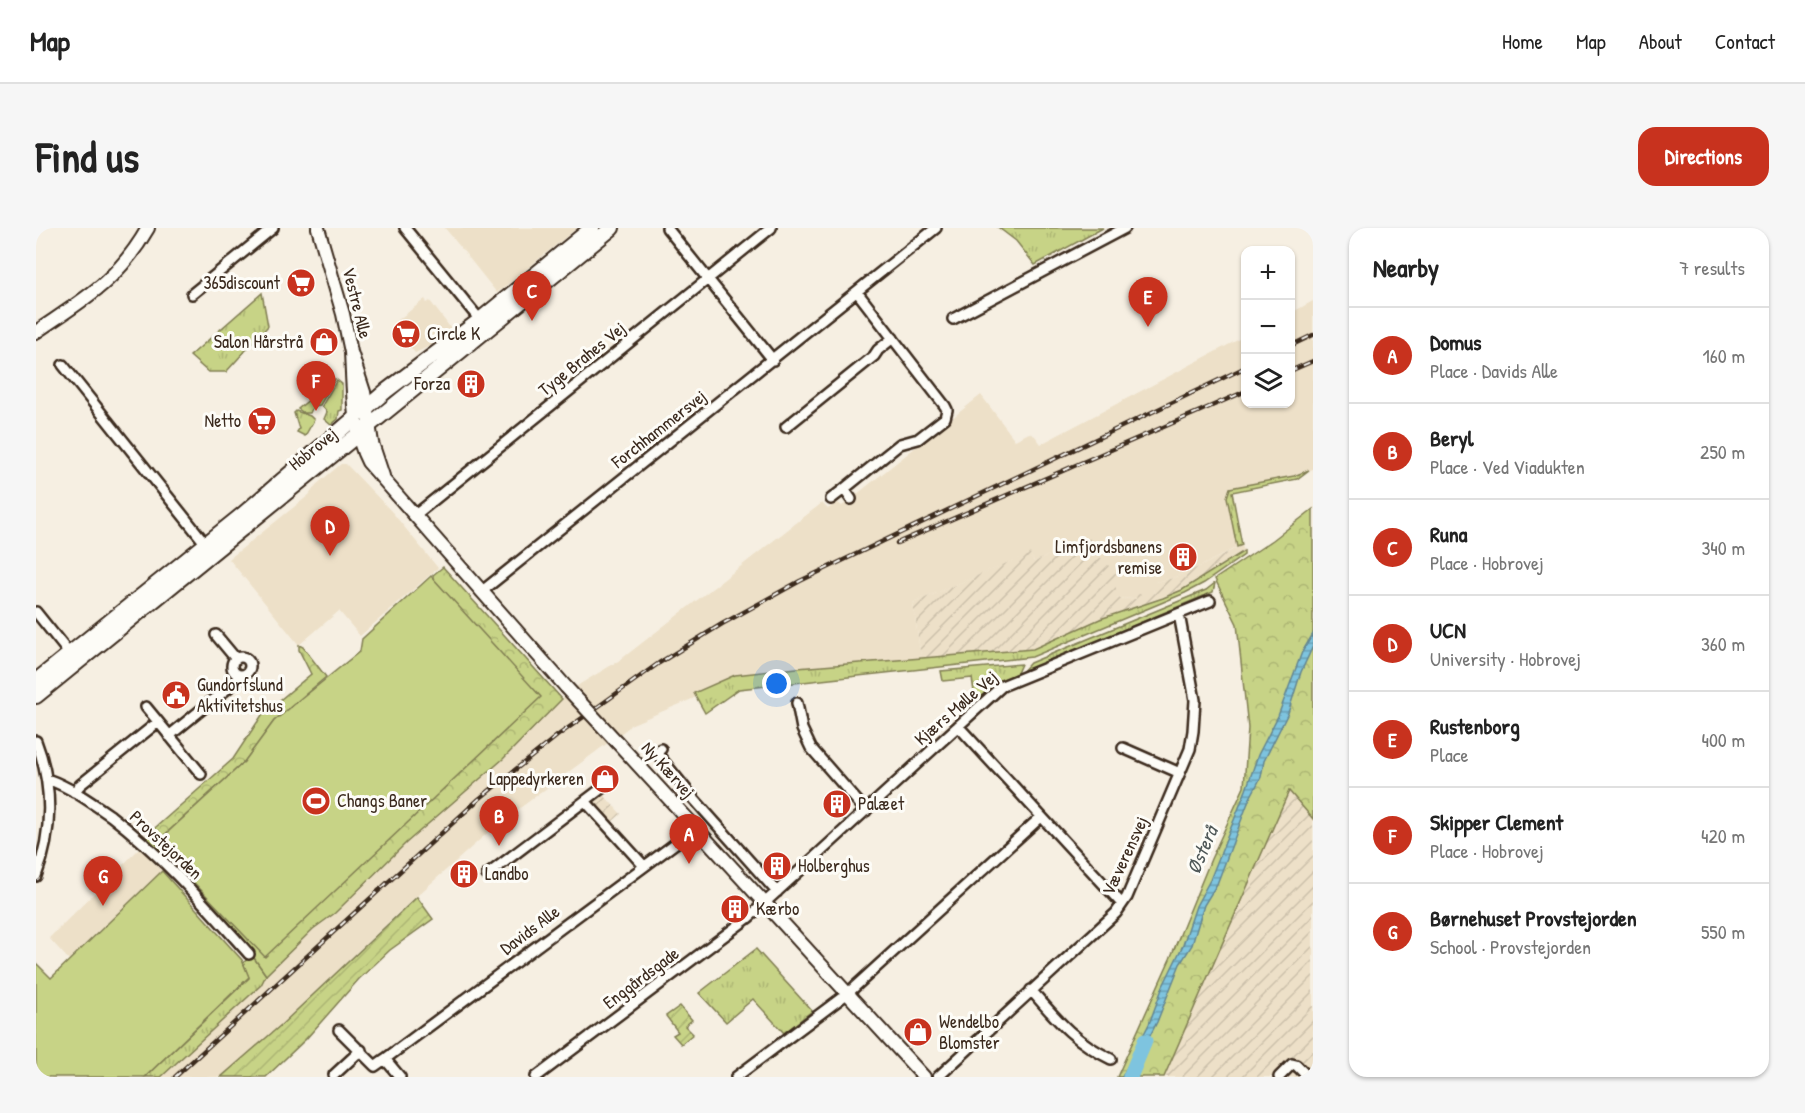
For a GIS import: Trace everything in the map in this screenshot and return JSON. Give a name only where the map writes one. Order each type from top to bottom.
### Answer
[{"type":"main road","name":"Hobrovej","points":[[209,549],[361,412],[416,367],[480,320],[592,228]]},
{"type":"main road","name":"Hobrovej","points":[[36,696],[73,659],[209,549],[364,430],[612,228]]},
{"type":"main road","name":"Hobrovej","points":[[36,681],[73,659]]},
{"type":"street","points":[[36,332],[108,281],[135,250],[148,228]]},
{"type":"street","points":[[192,294],[273,228]]},
{"type":"street","name":"Vestre Alle","points":[[318,228],[343,314],[361,412]]},
{"type":"street","points":[[405,228],[480,320]]},
{"type":"street","points":[[667,228],[773,360]]},
{"type":"street","name":"Tyge Brahes Vej","points":[[414,516],[771,228]]},
{"type":"street","name":"Forchhammersvej","points":[[482,592],[936,228]]},
{"type":"street","points":[[953,319],[1125,228]]},
{"type":"street","points":[[831,499],[900,444],[918,440],[947,415],[945,406],[857,292]]},
{"type":"street","points":[[786,427],[893,338]]},
{"type":"street","points":[[63,365],[209,549]]},
{"type":"street","name":"Ny Kærvej","points":[[361,412],[364,430],[362,451],[386,486],[566,687],[924,1077]]},
{"type":"street","points":[[844,489],[851,499]]},
{"type":"street","name":"Kjærs Mølle Vej","points":[[765,903],[958,726],[1009,683],[1210,601]]},
{"type":"street","points":[[36,612],[73,659]]},
{"type":"street","name":"Væverensvej","points":[[938,1077],[1116,913],[1122,904],[1190,748],[1195,700],[1179,614]]},
{"type":"street","points":[[216,635],[236,659]]},
{"type":"street","points":[[169,736],[239,679],[240,675],[247,672],[249,664],[244,658],[236,659]]},
{"type":"street","points":[[236,659],[232,669],[240,675]]},
{"type":"street","points":[[797,703],[802,729],[812,748],[866,810]]},
{"type":"street","points":[[146,707],[201,774]]},
{"type":"street","points":[[74,792],[80,784],[158,722]]},
{"type":"street","points":[[958,726],[1122,904]]},
{"type":"street","points":[[36,741],[47,779],[50,804],[47,837],[36,876]]},
{"type":"street","points":[[1123,748],[1180,773]]},
{"type":"street","name":"Ny Kærvej","points":[[661,749],[656,752],[694,799],[777,892]]},
{"type":"street","name":"Provstejorden","points":[[47,779],[101,809],[156,853],[249,954]]},
{"type":"street","points":[[487,874],[610,782]]},
{"type":"street","points":[[585,801],[644,866]]},
{"type":"street","points":[[736,1077],[848,993],[1041,817]]},
{"type":"street","name":"Davids Alle","points":[[385,1059],[696,828]]},
{"type":"street","name":"Enggårdsgade","points":[[536,1077],[765,903]]},
{"type":"street","points":[[1031,990],[1066,1030],[1079,1041],[1111,1059]]},
{"type":"street","points":[[339,1030],[375,1065],[385,1059],[400,1077]]},
{"type":"street","points":[[334,1075],[360,1050]]},
{"type":"street","points":[[1279,1077],[1292,1065],[1296,1065],[1308,1077]]},
{"type":"shaded area","points":[[445,228],[577,228],[497,293]]},
{"type":"shaded area","points":[[425,299],[427,303],[430,301],[452,330],[415,353],[393,324]]},
{"type":"shaded area","points":[[1313,301],[1313,469],[1294,476],[1230,488],[1241,545],[1201,566],[1170,579],[1155,582],[1153,595],[1137,599],[1116,598],[1116,573],[1101,561],[1089,538],[1034,562],[1030,554],[913,603],[921,658],[797,668],[695,693],[696,697],[692,699],[630,725],[493,828],[399,912],[281,1025],[221,1077],[161,1077],[261,985],[266,975],[313,929],[335,913],[406,843],[503,759],[562,699],[580,684],[620,660],[822,503],[828,509],[837,502],[842,506],[981,395],[1015,440],[1029,433],[1035,436],[1041,444],[1241,338],[1241,408],[1295,408],[1295,311]]},
{"type":"shaded area","points":[[341,464],[346,464],[392,512],[438,568],[360,636],[339,611],[299,645],[229,559],[309,495],[316,485]]},
{"type":"shaded area","points":[[1089,537],[1096,553],[1116,573],[1116,598],[1136,599],[1137,594],[1153,595],[1154,582],[1170,579],[1201,566],[1242,545],[1244,551],[1177,592],[1100,619],[1033,649],[921,658],[913,603],[1030,553],[1034,562]]},
{"type":"shaded area","points":[[1289,790],[1313,819],[1313,1077],[1164,1077]]},
{"type":"shaded area","points":[[604,795],[621,814],[610,826],[591,805]]},
{"type":"shaded area","points":[[140,848],[162,871],[69,960],[49,938]]},
{"type":"green space","points":[[999,228],[1103,228],[1035,265],[1016,241]]},
{"type":"green space","points":[[262,293],[268,326],[226,372],[208,372],[190,356]]},
{"type":"green space","points":[[334,379],[320,405],[313,406],[310,413],[304,413],[298,409]]},
{"type":"green space","points":[[337,380],[342,384],[342,410],[339,411],[338,419],[331,425],[324,419],[327,412],[322,406]]},
{"type":"green space","points":[[296,411],[314,420],[305,436],[297,432],[299,429],[294,413]]},
{"type":"green space","points":[[1309,470],[1297,479],[1232,492],[1242,545],[1237,547],[1227,497],[1230,488],[1294,476]]},
{"type":"green space","points":[[1313,509],[1313,819],[1289,791],[1164,1077],[1117,1077],[1244,787],[1248,728],[1237,624],[1215,579],[1273,540]]},
{"type":"green space","points":[[1244,551],[1244,555],[1204,583],[1185,593],[1032,657],[739,689],[705,713],[694,693],[735,675],[1033,649],[1100,619],[1182,590]]},
{"type":"green space","points":[[443,567],[562,699],[503,759],[406,843],[335,913],[313,929],[266,975],[250,952],[199,893],[200,890],[212,900],[540,697],[433,579],[433,575]]},
{"type":"green space","name":"Changs Baner","points":[[431,576],[541,697],[265,957],[156,843],[244,762],[274,721],[360,651],[362,639]]},
{"type":"green space","points":[[1215,583],[1213,592],[1021,673],[1030,663],[1206,590]]},
{"type":"green space","points":[[299,645],[326,677],[274,721],[244,762],[160,839],[194,876],[187,880],[148,839],[148,834],[233,759],[262,715],[311,674],[299,650]]},
{"type":"green space","points":[[1021,664],[1017,673],[995,684],[977,700],[972,678],[943,681],[941,671]]},
{"type":"green space","points":[[162,871],[242,960],[249,977],[145,1077],[36,1077],[36,963],[51,978]]},
{"type":"green space","points":[[417,897],[433,919],[390,950],[359,979],[306,1039],[266,1077],[221,1077],[281,1025]]},
{"type":"green space","points":[[756,949],[812,1011],[784,1033],[753,999],[726,1022],[699,993]]},
{"type":"green space","points":[[252,955],[266,975],[261,985],[161,1077],[145,1077],[249,978],[243,963]]},
{"type":"green space","points":[[680,1006],[692,1020],[685,1026],[693,1034],[681,1044],[673,1035],[678,1032],[666,1016]]},
{"type":"water","points":[[1313,634],[1313,646],[1301,672],[1288,713],[1264,761],[1261,777],[1249,800],[1217,884],[1204,905],[1192,945],[1180,964],[1157,1022],[1129,1077],[1122,1077],[1149,1024],[1163,986],[1183,945],[1196,906],[1210,880],[1258,755],[1278,716],[1302,652]]},
{"type":"waterway","name":"Østerå","points":[[1130,1077],[1145,1041]]},
{"type":"railway","points":[[1295,344],[1313,335]]},
{"type":"railway","points":[[1295,369],[1313,361]]},
{"type":"railway","points":[[175,1077],[479,799],[557,736],[659,663],[722,624],[800,581],[1241,369]]},
{"type":"railway","points":[[897,543],[1241,393]]},
{"type":"place","name":"365discount","points":[[301,283]]},
{"type":"place","name":"Runa","points":[[532,321]]},
{"type":"place","name":"Rustenborg","points":[[1148,327]]},
{"type":"place","name":"Circle K","points":[[406,334]]},
{"type":"place","name":"Salon Hårstrå","points":[[324,342]]},
{"type":"place","name":"Forza","points":[[471,384]]},
{"type":"place","name":"Skipper Clement","points":[[316,411]]},
{"type":"place","name":"Netto","points":[[262,421]]},
{"type":"place","name":"UCN","points":[[330,556]]},
{"type":"place","name":"Limfjordsbanens remise","points":[[1183,557]]},
{"type":"place","name":"Gundorfslund Aktivitetshus","points":[[176,695]]},
{"type":"place","name":"Lappedyrkeren","points":[[605,779]]},
{"type":"place","name":"Changs Baner","points":[[316,801]]},
{"type":"place","name":"Palæet","points":[[837,804]]},
{"type":"place","name":"Beryl","points":[[499,846]]},
{"type":"place","name":"Domus","points":[[689,864]]},
{"type":"place","name":"Holberghus","points":[[777,866]]},
{"type":"place","name":"Landbo","points":[[464,874]]},
{"type":"place","name":"Børnehuset Provstejorden","points":[[103,906]]},
{"type":"place","name":"Kærbo","points":[[735,909]]},
{"type":"place","name":"Wendelbo Blomster","points":[[918,1032]]}]
